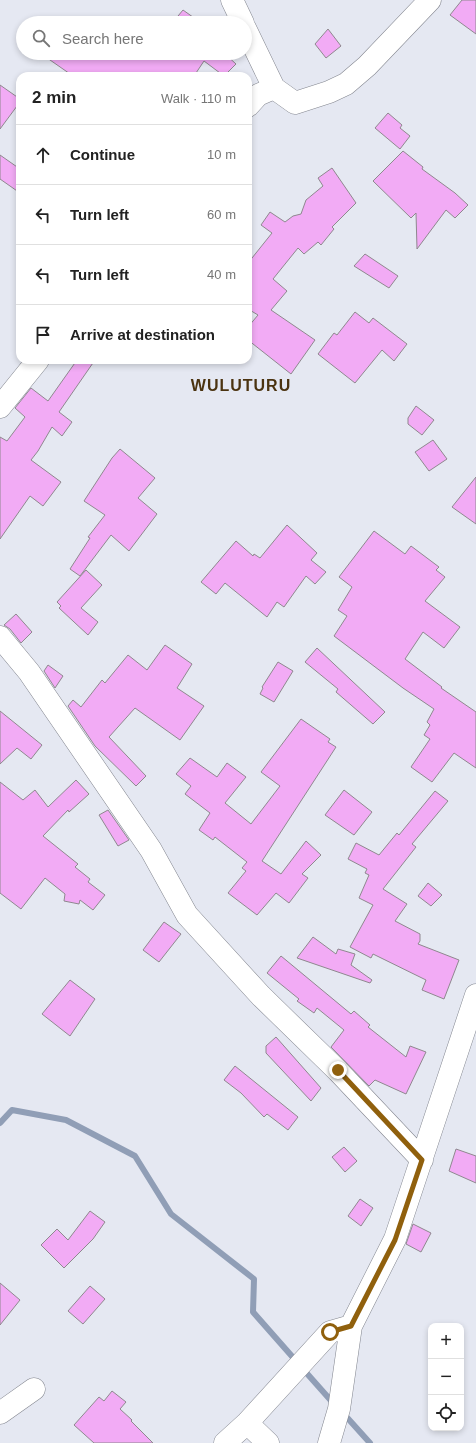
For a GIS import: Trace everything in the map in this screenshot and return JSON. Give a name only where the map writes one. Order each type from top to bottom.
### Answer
[{"type":"street","points":[[232,0],[240,16]]},
{"type":"street","points":[[252,42],[274,88],[295,103],[329,92],[346,84],[367,66],[430,0]]},
{"type":"street","points":[[252,102],[258,95],[274,88]]},
{"type":"street","points":[[0,407],[35,364]]},
{"type":"street","points":[[0,637],[29,672],[151,850],[186,915],[261,996],[338,1070],[422,1160]]},
{"type":"street","points":[[328,1443],[339,1409],[351,1326],[395,1240],[476,995]]},
{"type":"street","points":[[225,1443],[247,1423],[330,1332],[351,1326]]},
{"type":"street","points":[[0,1412],[34,1389]]},
{"type":"street","points":[[247,1423],[268,1443]]},
{"type":"building","points":[[462,0],[476,0],[476,34],[450,15]]},
{"type":"building","points":[[183,10],[191,16],[178,16]]},
{"type":"building","points":[[328,29],[341,46],[326,58],[315,44]]},
{"type":"building","points":[[50,60],[232,60],[236,64],[228,72],[219,72],[204,61],[197,72],[67,72]]},
{"type":"building","points":[[0,85],[16,96],[16,107],[0,129]]},
{"type":"building","points":[[388,113],[402,125],[400,128],[410,136],[400,149],[375,128]]},
{"type":"building","points":[[403,151],[423,167],[422,169],[455,193],[468,205],[455,218],[446,210],[417,249],[416,213],[411,218],[373,181]]},
{"type":"building","points":[[0,155],[16,166],[16,190],[0,179]]},
{"type":"building","points":[[332,168],[356,203],[332,227],[334,229],[321,245],[318,242],[304,254],[298,248],[273,279],[287,291],[271,310],[315,340],[291,374],[252,343],[252,322],[258,315],[252,311],[252,258],[272,233],[261,225],[270,212],[285,222],[293,216],[301,214],[306,200],[323,186],[318,178]]},
{"type":"building","points":[[365,254],[398,276],[389,288],[354,266]]},
{"type":"building","points":[[355,312],[369,323],[373,318],[407,344],[394,361],[382,350],[355,383],[318,354],[334,333],[337,335]]},
{"type":"building","points":[[74,364],[92,364],[59,412],[72,422],[62,436],[52,427],[31,460],[61,482],[43,506],[30,496],[0,539],[0,437],[7,441],[25,417],[15,408],[31,388],[48,401]]},
{"type":"building","points":[[416,406],[434,420],[422,435],[408,424],[408,418]]},
{"type":"building","points":[[433,440],[447,459],[429,471],[415,452]]},
{"type":"building","points":[[120,449],[155,478],[138,498],[157,514],[129,551],[111,535],[80,576],[70,569],[90,538],[88,537],[105,515],[84,501],[112,458]]},
{"type":"building","points":[[476,477],[476,524],[452,507]]},
{"type":"building","points":[[287,525],[317,553],[311,560],[326,572],[315,584],[306,576],[284,607],[277,602],[267,617],[225,583],[216,594],[201,582],[236,541],[253,556],[254,554],[260,558]]},
{"type":"building","points":[[374,531],[405,554],[411,546],[439,567],[436,570],[445,577],[425,601],[460,627],[444,648],[423,632],[405,659],[442,687],[441,688],[476,712],[476,768],[454,753],[432,782],[411,767],[430,739],[424,735],[430,725],[427,722],[434,709],[403,688],[334,636],[347,616],[338,610],[352,587],[339,577]]},
{"type":"building","points":[[86,570],[102,585],[81,608],[98,622],[88,635],[59,608],[61,606],[57,602]]},
{"type":"building","points":[[16,614],[32,632],[21,643],[10,629],[4,625]]},
{"type":"building","points":[[165,645],[192,664],[177,688],[204,706],[180,740],[135,708],[109,737],[146,776],[136,786],[95,746],[68,706],[73,700],[81,707],[102,680],[105,683],[128,655],[147,670]]},
{"type":"building","points":[[317,648],[385,712],[373,724],[336,692],[338,689],[305,662]]},
{"type":"building","points":[[278,662],[293,671],[274,702],[260,694],[263,688],[262,687]]},
{"type":"building","points":[[48,665],[63,676],[55,688],[44,671]]},
{"type":"building","points":[[0,711],[42,745],[31,759],[17,748],[0,764]]},
{"type":"building","points":[[301,719],[330,739],[328,742],[336,747],[262,861],[281,874],[306,841],[321,855],[302,874],[308,878],[289,903],[276,893],[257,915],[228,893],[246,871],[242,868],[247,862],[215,837],[213,840],[199,830],[210,813],[185,794],[191,786],[176,774],[190,758],[217,777],[227,763],[246,777],[225,803],[251,824],[280,786],[261,772]]},
{"type":"building","points":[[76,780],[89,794],[69,812],[68,810],[43,836],[78,864],[75,867],[90,879],[88,882],[105,895],[93,910],[80,900],[79,904],[64,901],[65,894],[45,878],[21,909],[0,893],[0,782],[23,800],[35,790],[48,807]]},
{"type":"building","points":[[344,790],[372,812],[354,835],[325,815]]},
{"type":"building","points":[[435,791],[448,801],[412,844],[416,847],[383,889],[407,904],[395,921],[420,934],[420,941],[418,944],[459,960],[444,999],[422,990],[426,980],[373,954],[371,958],[350,947],[373,905],[359,898],[369,875],[365,873],[367,869],[348,859],[356,843],[379,855],[397,833],[399,835]]},
{"type":"building","points":[[108,810],[129,840],[118,846],[99,815]]},
{"type":"building","points":[[428,883],[442,895],[431,906],[418,896]]},
{"type":"building","points":[[164,922],[181,934],[159,962],[143,950]]},
{"type":"building","points":[[313,937],[336,954],[338,949],[355,954],[351,965],[372,980],[370,983],[297,958]]},
{"type":"building","points":[[281,956],[351,1014],[354,1011],[370,1025],[368,1027],[406,1057],[410,1046],[426,1052],[406,1094],[375,1080],[369,1086],[331,1047],[344,1030],[317,1008],[314,1013],[297,1001],[299,999],[267,973]]},
{"type":"building","points":[[70,980],[95,999],[70,1036],[42,1014]]},
{"type":"building","points":[[276,1037],[321,1088],[311,1101],[266,1053],[266,1046]]},
{"type":"building","points":[[235,1066],[298,1117],[288,1130],[267,1114],[264,1117],[241,1093],[224,1080]]},
{"type":"building","points":[[344,1147],[357,1161],[345,1172],[332,1157]]},
{"type":"building","points":[[456,1149],[476,1156],[476,1183],[449,1171]]},
{"type":"building","points":[[360,1199],[373,1208],[361,1226],[348,1216]]},
{"type":"building","points":[[90,1211],[105,1222],[93,1239],[64,1268],[41,1245],[57,1229],[68,1240]]},
{"type":"building","points":[[413,1224],[431,1233],[421,1252],[406,1244]]},
{"type":"building","points":[[0,1283],[20,1300],[0,1325]]},
{"type":"building","points":[[90,1286],[105,1299],[83,1324],[68,1311]]},
{"type":"building","points":[[112,1391],[126,1402],[120,1409],[153,1443],[94,1443],[74,1425],[99,1397],[104,1401]]},
{"type":"waterway","points":[[0,1123],[12,1110],[66,1120],[135,1156],[171,1214],[254,1279],[253,1312],[297,1362]]},
{"type":"waterway","points":[[303,1369],[334,1404]]},
{"type":"waterway","points":[[343,1413],[370,1443]]},
{"type":"district","name":"WULUTURU","points":[[241,385]]},
{"type":"route","points":[[330,1332],[351,1326],[395,1240],[422,1160],[338,1070]]}]
